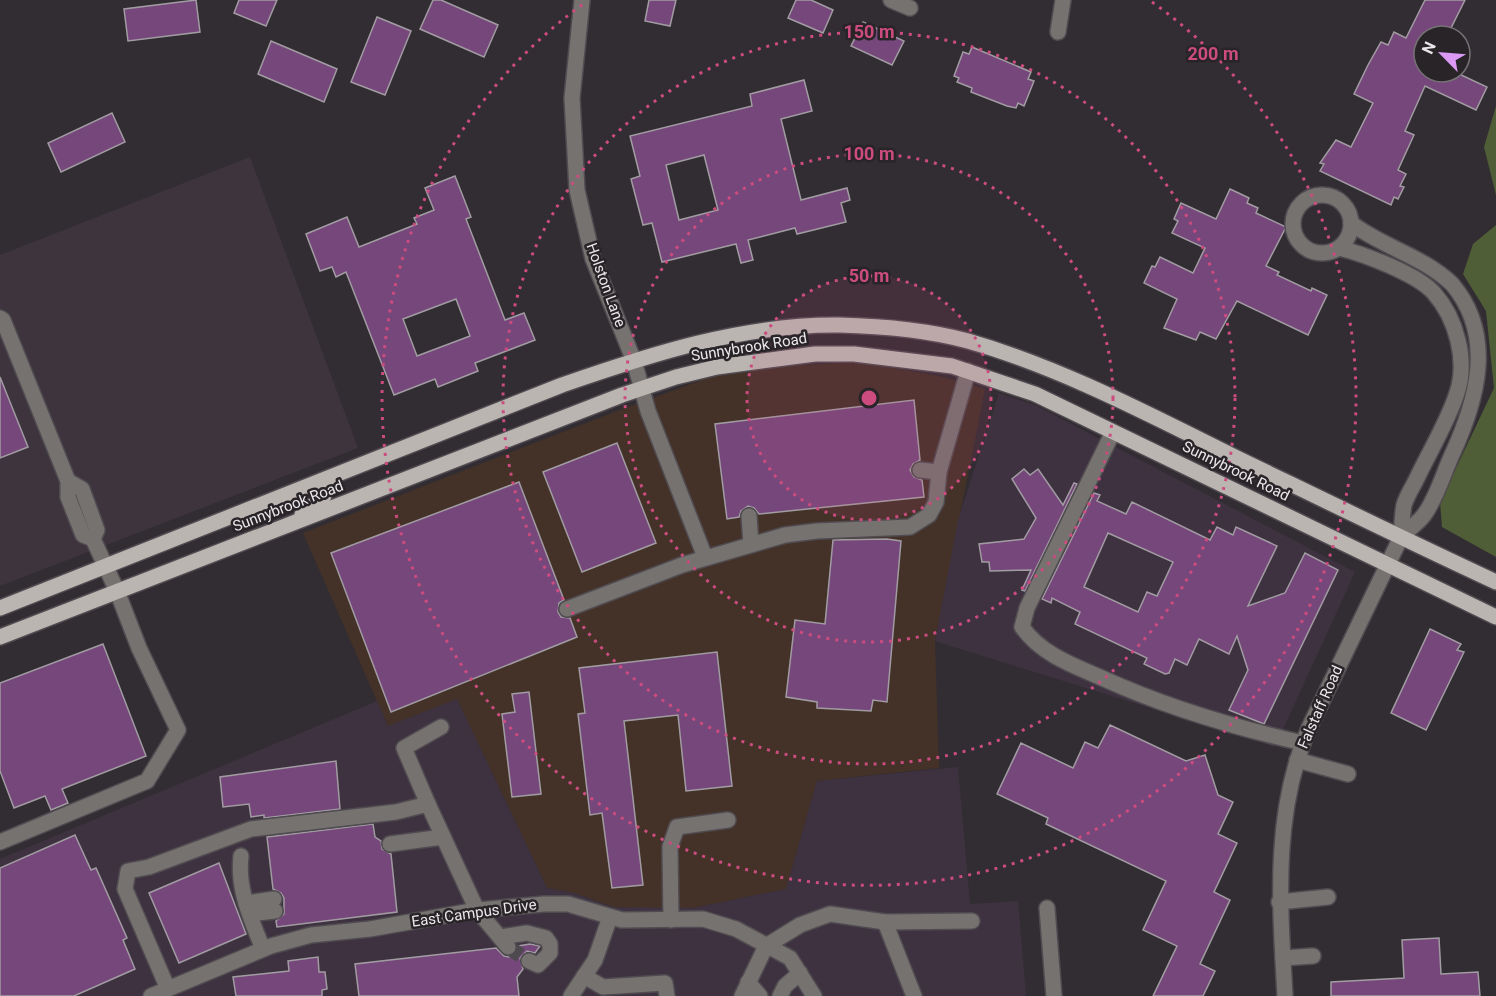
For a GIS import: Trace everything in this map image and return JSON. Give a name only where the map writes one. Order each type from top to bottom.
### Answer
[{"type":"main road","name":"Sunnybrook Road","points":[[0,608],[326,481],[562,385],[634,361],[755,331],[838,325],[917,331],[967,341],[1040,368],[1128,406],[1496,582]]},
{"type":"main road","name":"Sunnybrook Road","points":[[0,637],[643,388],[717,367],[815,354],[890,358],[952,366],[1035,394],[1496,617]]},
{"type":"main road","points":[[296,522],[324,496],[326,481]]},
{"type":"street","name":"Holston Lane","points":[[582,0],[572,98],[577,190],[593,259],[634,361],[648,411],[705,557]]},
{"type":"street","points":[[891,0],[910,8]]},
{"type":"street","points":[[1058,32],[1063,0]]},
{"type":"street","name":"Falstaff Road","points":[[1285,996],[1280,902],[1286,805],[1303,743],[1401,537],[1424,515],[1473,410],[1483,376],[1482,343],[1473,311],[1454,285],[1426,262],[1365,233],[1351,223],[1346,207],[1332,197],[1316,196],[1298,209],[1293,228],[1302,245],[1320,253],[1339,248],[1355,252],[1401,273],[1434,293],[1449,317],[1459,341],[1461,369],[1458,390],[1404,505],[1401,537]]},
{"type":"street","points":[[1339,248],[1350,233],[1351,223]]},
{"type":"street","points":[[0,318],[3,320],[68,481],[82,489],[98,530],[93,539],[177,730],[147,781],[0,842]]},
{"type":"street","points":[[567,609],[705,557],[750,543],[817,531],[910,527],[929,515],[936,502],[939,472],[968,371]]},
{"type":"street","points":[[1113,432],[1028,608],[1022,627],[1034,644],[1067,663],[1133,692],[1204,719],[1303,743]]},
{"type":"street","points":[[920,470],[939,472]]},
{"type":"street","points":[[749,516],[750,543]]},
{"type":"street","points":[[441,728],[404,748],[477,910],[504,942],[527,933],[546,938],[550,944],[549,953],[538,964],[529,961]]},
{"type":"street","points":[[1298,760],[1348,774]]},
{"type":"street","points":[[168,989],[125,889],[128,871],[149,867],[251,829],[396,812],[428,804]]},
{"type":"street","points":[[671,920],[670,847],[677,827],[728,820]]},
{"type":"street","points":[[390,844],[443,837]]},
{"type":"street","points":[[241,856],[239,872],[248,909],[263,949]]},
{"type":"street","points":[[1280,902],[1328,897]]},
{"type":"street","name":"East Campus Drive","points":[[151,996],[263,949],[311,935],[381,927],[477,910],[568,904],[622,920],[703,919],[736,929],[790,958],[814,996]]},
{"type":"street","points":[[248,909],[275,905]]},
{"type":"street","points":[[1047,908],[1054,996]]},
{"type":"street","points":[[742,996],[766,946],[800,925],[830,914],[885,922],[972,921]]},
{"type":"street","points":[[571,996],[595,960],[610,917]]},
{"type":"street","points":[[885,922],[914,996]]},
{"type":"street","points":[[1283,958],[1313,956]]},
{"type":"street","points":[[780,996],[785,986],[800,973]]},
{"type":"street","points":[[584,976],[603,987],[665,982],[667,996]]},
{"type":"street","points":[[748,982],[760,996]]},
{"type":"shaded area","points":[[250,157],[358,448],[0,586],[0,255]]},
{"type":"shaded area","points":[[857,362],[939,376],[985,389],[935,641],[939,768],[817,781],[786,889],[693,908],[628,909],[613,907],[574,893],[547,888],[457,699],[388,726],[303,533],[710,377],[781,366]]},
{"type":"shaded area","points":[[999,393],[1037,406],[1355,572],[1275,747],[935,641],[958,520]]},
{"type":"shaded area","points":[[457,699],[547,888],[574,893],[613,907],[693,908],[786,889],[817,781],[958,767],[970,904],[1018,901],[1026,996],[0,996],[0,859],[377,701],[388,726]]},
{"type":"green space","points":[[1496,106],[1496,195],[1484,147]]},
{"type":"green space","points":[[1496,225],[1496,557],[1442,527],[1440,502],[1494,388],[1486,311],[1463,274],[1473,244]]},
{"type":"building","points":[[196,0],[200,32],[128,41],[124,9]]},
{"type":"building","points":[[239,0],[277,0],[266,26],[234,13]]},
{"type":"building","points":[[433,0],[441,0],[498,25],[484,57],[420,29]]},
{"type":"building","points":[[649,0],[676,0],[670,26],[645,21]]},
{"type":"building","points":[[796,0],[811,0],[833,10],[823,33],[788,18]]},
{"type":"building","points":[[1425,0],[1465,0],[1453,24],[1413,24]]},
{"type":"building","points":[[377,17],[411,31],[385,95],[351,82]]},
{"type":"building","points":[[863,22],[904,41],[892,65],[851,46]]},
{"type":"building","points":[[1412,26],[1412,84],[1472,84],[1472,80],[1487,87],[1476,110],[1425,86],[1405,131],[1414,135],[1398,170],[1406,174],[1400,186],[1404,187],[1398,199],[1394,197],[1391,205],[1320,171],[1324,164],[1320,163],[1336,140],[1351,147],[1373,103],[1354,94],[1381,42],[1388,45],[1394,32],[1406,38]]},
{"type":"building","points":[[271,41],[337,69],[324,102],[258,74]]},
{"type":"building","points":[[972,47],[1031,72],[1028,79],[1034,81],[1024,106],[1018,103],[1016,108],[1007,106],[971,92],[972,88],[957,82],[959,78],[954,76],[963,52],[969,54]]},
{"type":"building","points":[[804,80],[812,111],[781,119],[801,200],[847,188],[850,200],[841,203],[846,222],[797,234],[795,228],[748,240],[753,260],[741,263],[736,244],[662,262],[652,223],[643,225],[631,179],[640,176],[630,136],[752,106],[750,94]],"holes":[[[704,155],[718,210],[679,220],[666,165]]]},
{"type":"building","points":[[112,113],[125,142],[61,172],[48,143]]},
{"type":"building","points":[[455,176],[471,217],[466,219],[505,320],[524,313],[535,340],[475,363],[478,371],[438,387],[435,379],[394,395],[346,272],[336,277],[332,267],[320,271],[306,234],[347,217],[359,247],[417,224],[414,218],[434,210],[425,188]],"holes":[[[456,299],[470,336],[417,356],[403,319]]]},
{"type":"building","points":[[1230,189],[1249,198],[1247,203],[1258,208],[1256,213],[1286,227],[1266,266],[1279,272],[1277,275],[1311,291],[1312,288],[1327,295],[1308,335],[1237,301],[1216,339],[1200,332],[1196,340],[1164,328],[1177,299],[1144,283],[1152,266],[1155,267],[1160,257],[1193,273],[1205,248],[1172,233],[1178,221],[1174,219],[1181,203],[1216,219]]},
{"type":"building","points":[[0,377],[28,447],[0,458]]},
{"type":"building","points":[[914,400],[920,460],[913,464],[910,470],[914,477],[922,480],[924,497],[759,514],[754,508],[748,506],[741,511],[739,517],[727,519],[715,424]]},
{"type":"building","points":[[617,443],[656,543],[582,572],[543,472]]},
{"type":"building","points":[[1024,469],[1030,475],[1038,469],[1063,505],[1074,483],[1077,484],[1025,591],[1022,590],[1031,570],[990,571],[989,562],[982,562],[979,544],[1024,539],[1036,518],[1012,479]]},
{"type":"building","points":[[519,482],[564,600],[559,603],[558,612],[561,617],[570,618],[577,637],[391,712],[331,553]]},
{"type":"building","points":[[1094,493],[1100,495],[1097,501],[1126,514],[1132,502],[1210,540],[1217,527],[1233,535],[1236,527],[1277,546],[1248,606],[1285,593],[1305,553],[1338,570],[1264,724],[1229,710],[1248,670],[1237,636],[1229,654],[1199,639],[1187,665],[1175,659],[1169,673],[1165,674],[1144,664],[1147,658],[1075,624],[1080,612],[1052,598],[1051,603],[1042,599]],"holes":[[[1108,533],[1173,562],[1157,596],[1147,592],[1138,612],[1084,587]]]},
{"type":"building","points":[[833,540],[901,541],[887,702],[873,700],[871,711],[817,708],[817,702],[786,697],[795,620],[825,624]]},
{"type":"building","points":[[1430,629],[1461,644],[1457,650],[1464,652],[1426,730],[1391,713]]},
{"type":"building","points":[[103,644],[146,756],[62,789],[68,803],[51,810],[45,796],[14,808],[0,771],[0,683]]},
{"type":"building","points":[[717,652],[732,786],[686,791],[678,715],[624,721],[643,885],[612,888],[602,813],[590,815],[578,714],[585,713],[579,668]]},
{"type":"building","points":[[529,692],[541,794],[512,797],[502,714],[515,712],[512,694]]},
{"type":"building","points":[[1110,725],[1186,761],[1205,755],[1218,795],[1233,802],[1218,834],[1237,843],[1214,892],[1230,900],[1200,964],[1215,971],[1203,996],[1153,996],[1177,946],[1143,930],[1166,881],[1046,824],[1048,818],[997,794],[1021,743],[1073,768],[1085,742],[1098,748]]},
{"type":"building","points":[[336,761],[340,809],[264,818],[264,815],[251,817],[249,804],[223,807],[220,777]]},
{"type":"building","points":[[373,824],[375,837],[381,841],[382,849],[391,854],[397,912],[277,927],[276,921],[284,914],[284,898],[281,893],[273,889],[267,837]]},
{"type":"building","points":[[75,835],[91,870],[96,868],[127,938],[123,940],[135,969],[74,996],[0,996],[0,868]]},
{"type":"building","points":[[219,863],[246,934],[179,963],[149,893]]},
{"type":"building","points":[[1439,938],[1441,974],[1478,972],[1480,996],[1331,996],[1331,982],[1404,978],[1402,940]]},
{"type":"building","points":[[530,944],[540,946],[535,953],[527,951],[520,958],[523,969],[517,977],[519,996],[359,996],[355,964],[496,948],[504,956],[509,957],[515,954],[518,946]]},
{"type":"building","points":[[318,957],[319,972],[325,972],[327,989],[322,990],[322,996],[236,996],[233,977],[289,971],[288,961]]},
{"type":"tunnel","points":[[508,947],[529,961]]}]
